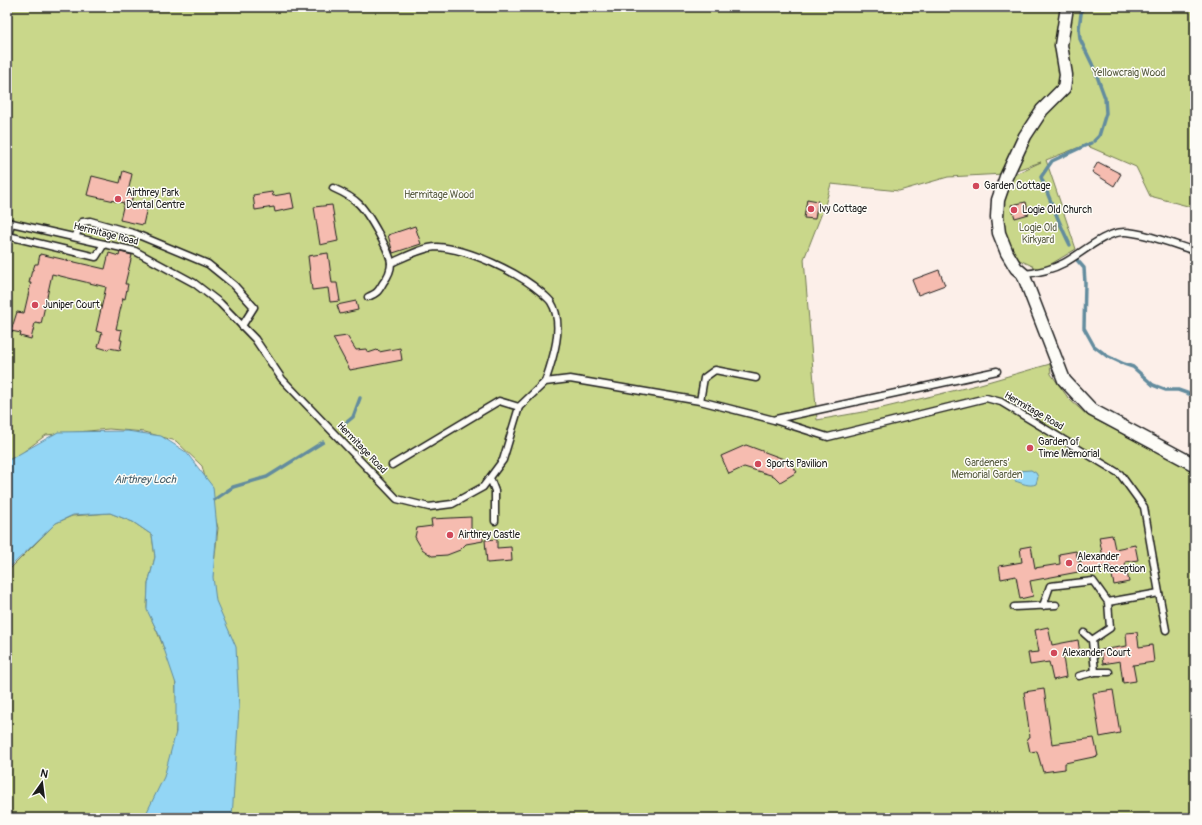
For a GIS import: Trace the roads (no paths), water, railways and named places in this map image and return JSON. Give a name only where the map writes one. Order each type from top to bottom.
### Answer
[{"type":"street","points":[[1067,7],[1061,45],[1066,75],[1064,88],[1042,110],[1025,136],[1006,177],[998,200],[997,217],[999,233],[1006,253],[1016,268],[1023,274],[1064,380],[1092,410],[1195,465]]},
{"type":"lane","points":[[333,188],[343,192],[359,204],[375,227],[383,242],[391,263],[388,276],[376,294],[368,297]]},
{"type":"lane","points":[[75,237],[82,222],[90,221],[141,236],[208,264],[234,285],[254,307],[242,326]]},
{"type":"lane","points":[[9,222],[8,236],[96,257],[104,244]]},
{"type":"lane","name":"Hermitage Road","points":[[9,222],[135,251],[194,283],[220,303],[255,339],[282,379],[397,499],[429,507],[452,504],[483,487],[503,460],[519,407],[545,382],[570,378],[700,401],[774,420],[828,437],[986,398],[1001,402],[1120,474],[1144,507],[1166,630]]},
{"type":"lane","points":[[1023,274],[1039,272],[1062,264],[1078,255],[1083,250],[1113,234],[1123,232],[1136,234],[1195,251]]},
{"type":"lane","points":[[391,263],[420,251],[436,247],[459,251],[487,261],[536,288],[551,301],[557,317],[556,345],[545,382]]},
{"type":"lane","points":[[700,401],[704,378],[715,370],[756,378]]},
{"type":"lane","points":[[774,420],[996,371]]},
{"type":"lane","points":[[392,465],[499,401],[519,407]]},
{"type":"lane","points":[[490,478],[495,491],[495,521]]},
{"type":"lane","points":[[1043,606],[1050,586],[1093,581],[1108,602],[1110,628],[1092,640]]},
{"type":"lane","points":[[1108,602],[1159,593]]},
{"type":"lane","points":[[1014,607],[1056,605]]},
{"type":"lane","points":[[1084,633],[1092,640],[1094,672]]},
{"type":"lane","points":[[1079,676],[1094,672],[1109,672]]},
{"type":"water","name":"Airthrey Loch","points":[[127,431],[161,436],[186,452],[213,487],[217,528],[213,577],[216,601],[236,647],[239,708],[232,818],[144,818],[164,777],[176,732],[176,684],[160,637],[147,610],[148,584],[155,557],[152,535],[133,522],[110,513],[73,515],[56,523],[7,570],[7,461],[58,432]]},
{"type":"water","points":[[1031,470],[1036,473],[1038,477],[1036,484],[1028,485],[1015,481],[1014,478],[1017,471]]},
{"type":"waterway","points":[[1082,7],[1079,28],[1080,39],[1094,68],[1105,98],[1106,113],[1099,136],[1094,141]]},
{"type":"waterway","points":[[1070,245],[1058,220],[1041,177],[1052,161],[1091,143]]},
{"type":"waterway","points":[[1077,260],[1084,268],[1084,328],[1094,346],[1107,356],[1133,367],[1153,385],[1166,390],[1178,390],[1195,396]]},
{"type":"waterway","points":[[341,427],[353,417],[360,398]]},
{"type":"waterway","points":[[214,500],[233,487],[267,477],[323,442]]},
{"type":"place","name":"Garden Cottage","points":[[976,186]]},
{"type":"place","name":"Airthrey Park Dental Centre","points":[[118,199]]},
{"type":"place","name":"Ivy Cottage","points":[[811,209]]},
{"type":"place","name":"Logie Old Church","points":[[1014,210]]},
{"type":"place","name":"Juniper Court","points":[[35,305]]},
{"type":"place","name":"Garden of Time Memorial","points":[[1030,448]]},
{"type":"place","name":"Sports Pavilion","points":[[758,464]]},
{"type":"place","name":"Airthrey Castle","points":[[450,535]]},
{"type":"place","name":"Alexander Court Reception","points":[[1069,563]]},
{"type":"place","name":"Alexander Court","points":[[1054,653]]},
{"type":"park label","name":"Yellowcraig Wood","points":[[1129,73]]},
{"type":"park label","name":"Hermitage Wood","points":[[439,195]]},
{"type":"park label","name":"Logie Old Kirkyard","points":[[1038,234]]},
{"type":"park label","name":"Gardeners' Memorial Garden","points":[[987,468]]}]
